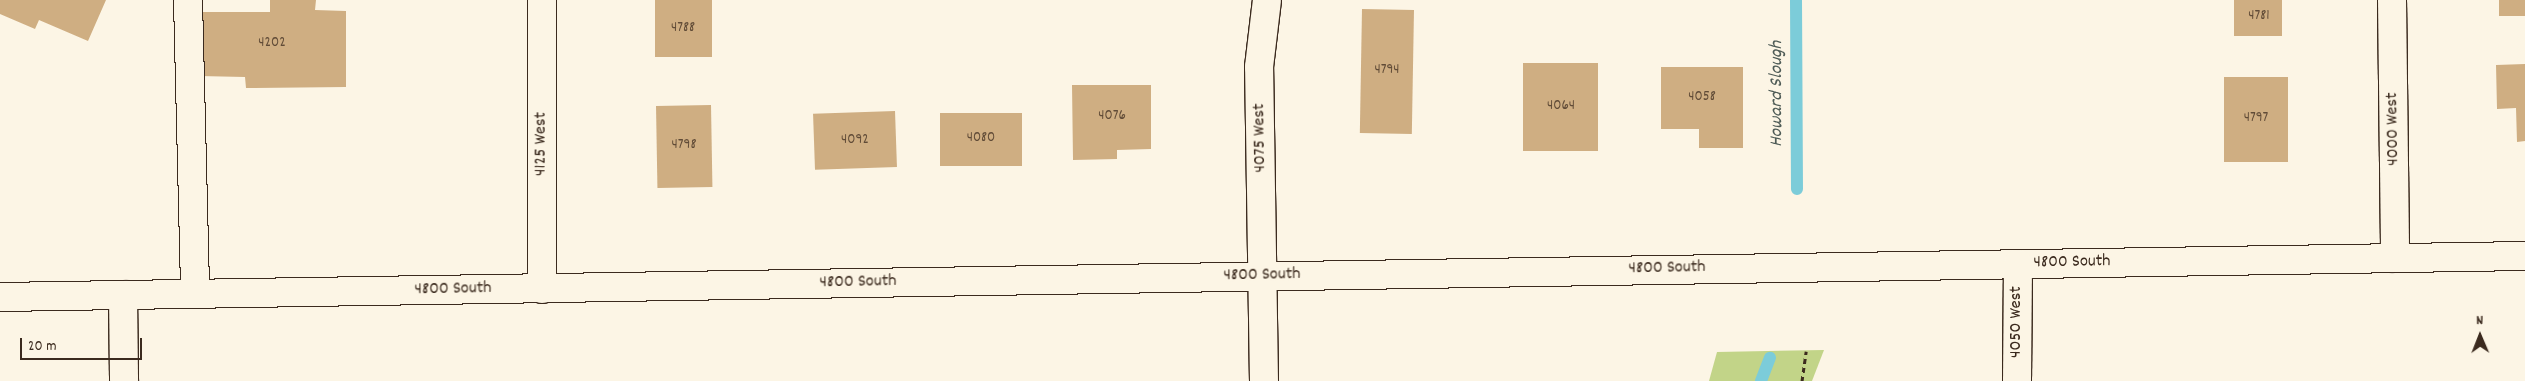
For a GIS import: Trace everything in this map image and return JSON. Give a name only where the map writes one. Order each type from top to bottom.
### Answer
[{"type":"street","points":[[188,0],[195,294]]},
{"type":"street","name":"4125 West","points":[[542,0],[542,289]]},
{"type":"street","name":"4075 West","points":[[1264,381],[1260,67],[1267,0]]},
{"type":"street","name":"4000 West","points":[[2392,0],[2396,258]]},
{"type":"street","name":"4800 South","points":[[0,297],[2525,256]]},
{"type":"street","name":"4050 West","points":[[2017,381],[2018,264]]},
{"type":"street","points":[[123,295],[124,381]]},
{"type":"path","points":[[1802,381],[1806,351]]},
{"type":"green space","points":[[1824,350],[1812,381],[1709,381],[1717,352]]},
{"type":"building","points":[[0,0],[106,0],[88,41],[39,20],[35,29],[0,14]]},
{"type":"building","points":[[270,0],[316,0],[315,10],[346,11],[346,87],[246,88],[245,77],[199,76],[199,12],[270,12]]},
{"type":"building","points":[[655,0],[712,0],[712,57],[655,57]]},
{"type":"building","points":[[2234,0],[2282,0],[2282,36],[2234,36]]},
{"type":"building","points":[[2499,0],[2525,0],[2525,16],[2499,16]]},
{"type":"building","points":[[1362,9],[1414,10],[1412,134],[1360,133]]},
{"type":"building","points":[[1523,63],[1598,63],[1598,151],[1523,151]]},
{"type":"building","points":[[2525,64],[2525,141],[2517,142],[2516,108],[2497,109],[2496,65]]},
{"type":"building","points":[[1661,67],[1743,67],[1743,148],[1699,148],[1699,129],[1661,129]]},
{"type":"building","points":[[2224,77],[2288,77],[2288,162],[2224,162]]},
{"type":"building","points":[[1072,85],[1151,85],[1151,149],[1117,150],[1117,159],[1073,160]]},
{"type":"building","points":[[711,105],[712,187],[657,188],[656,106]]},
{"type":"building","points":[[895,111],[897,167],[815,170],[813,114]]},
{"type":"building","points":[[940,113],[1022,113],[1022,166],[940,166]]},
{"type":"waterway","name":"Howard Slough","points":[[1796,0],[1797,189]]},
{"type":"waterway","name":"Howard Slough","points":[[1761,381],[1770,358]]}]
